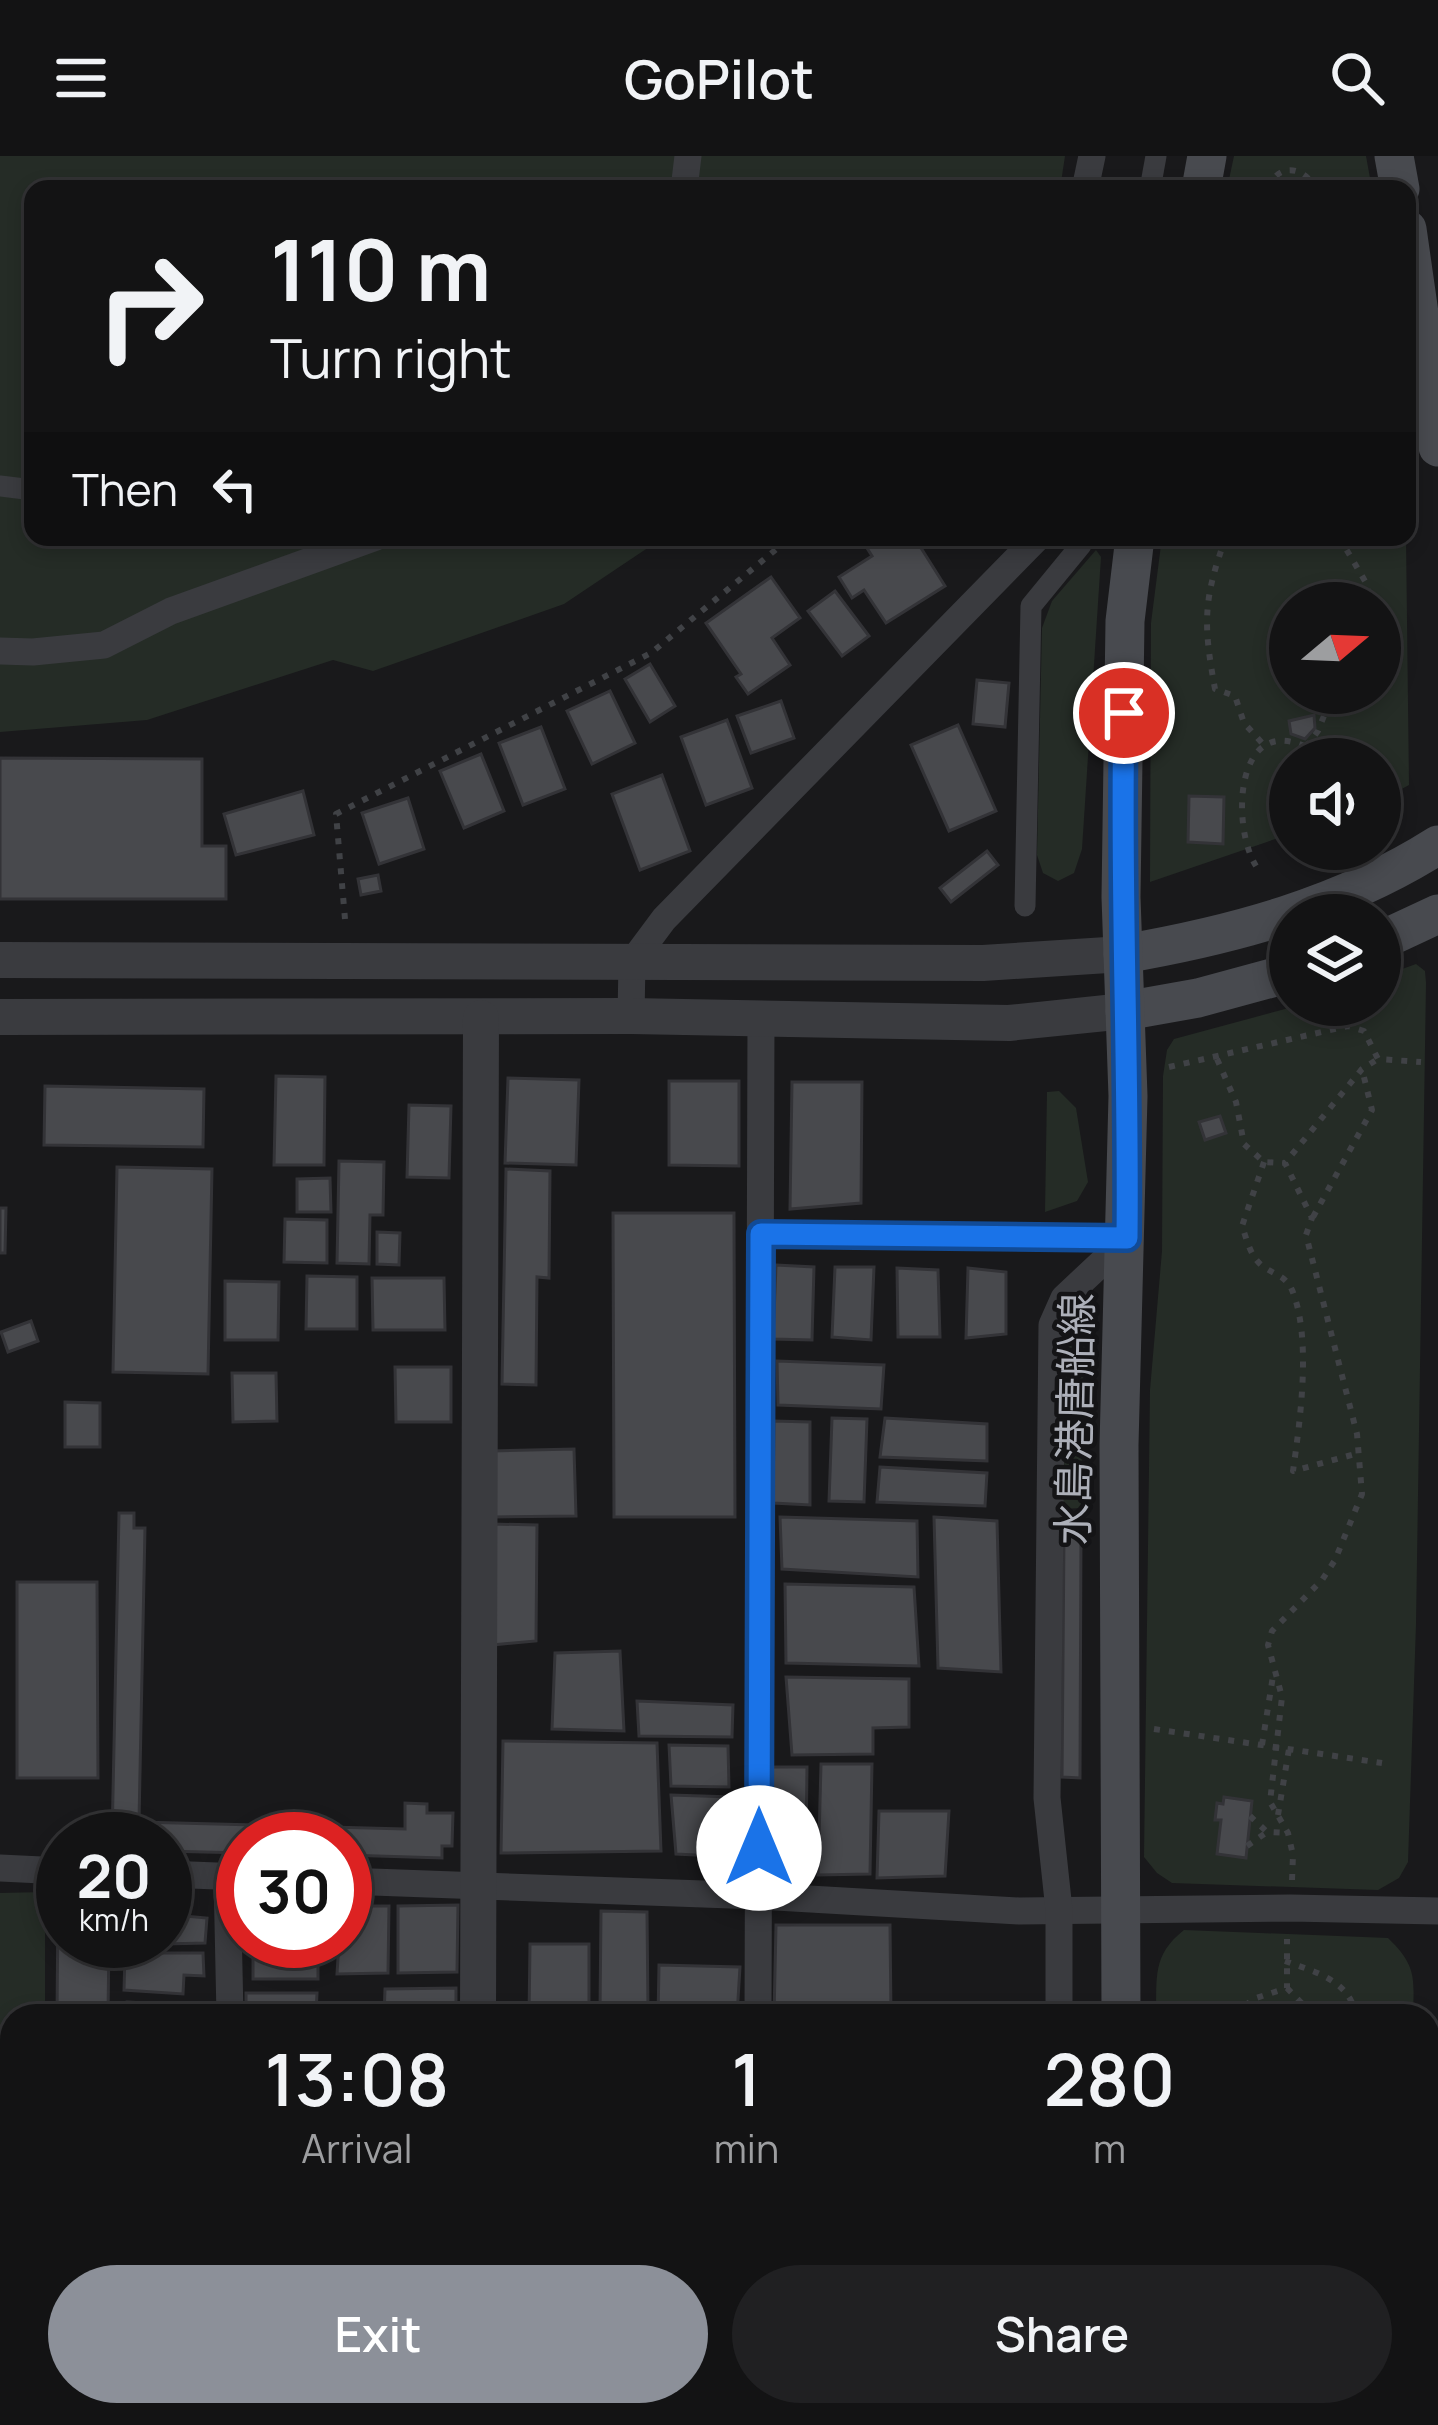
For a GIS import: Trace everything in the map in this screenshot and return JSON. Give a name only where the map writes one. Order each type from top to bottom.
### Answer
[{"type":"main road","points":[[1416,292],[1438,447]]},
{"type":"main road","name":"水島港唐船線","points":[[1120,2004],[1119,1445],[1127,1238],[1125,621],[1134,546]]},
{"type":"main road","points":[[1123,954],[1206,940],[1284,917],[1363,887],[1438,845]]},
{"type":"main road","points":[[1401,931],[1438,914]]},
{"type":"main road","points":[[1125,1012],[1269,979]]},
{"type":"street","points":[[0,650],[104,645],[171,611],[351,546]]},
{"type":"street","points":[[632,1016],[632,962],[682,899],[1029,546]]},
{"type":"street","points":[[1025,906],[1031,605],[1080,546]]},
{"type":"street","points":[[0,960],[983,963],[1123,954]]},
{"type":"street","points":[[0,1017],[632,1016],[1009,1023],[1125,1012]]},
{"type":"street","points":[[478,2004],[482,1018]]},
{"type":"street","points":[[758,2004],[761,1018]]},
{"type":"street","points":[[761,1234],[1127,1238]]},
{"type":"street","points":[[1059,2004],[1060,1910],[1047,1798],[1052,1325],[1064,1298],[1127,1238]]},
{"type":"street","points":[[0,1868],[36,1869]]},
{"type":"street","points":[[372,1882],[1060,1910],[1438,1911]]},
{"type":"street","points":[[230,2004],[232,1968]]},
{"type":"path","points":[[1272,180],[1280,172],[1295,169],[1309,180]]},
{"type":"path","points":[[345,919],[336,814],[651,653],[780,546]]},
{"type":"path","points":[[1223,546],[1205,608],[1215,689],[1235,697],[1244,723],[1263,744]]},
{"type":"path","points":[[1344,546],[1365,582]]},
{"type":"path","points":[[1256,866],[1245,849],[1241,820],[1247,772],[1263,744],[1269,743]]},
{"type":"path","points":[[1169,1067],[1348,1027],[1364,1031],[1378,1059]]},
{"type":"path","points":[[1217,1059],[1236,1102],[1244,1144],[1264,1162],[1285,1163]]},
{"type":"path","points":[[1285,1163],[1362,1069],[1378,1059],[1421,1062]]},
{"type":"path","points":[[1291,1890],[1293,1855],[1288,1833],[1270,1802],[1282,1697],[1268,1645],[1272,1631],[1335,1560],[1361,1494],[1359,1453],[1306,1235],[1372,1110],[1362,1069]]},
{"type":"path","points":[[1264,1162],[1242,1226],[1254,1258],[1280,1273],[1293,1291],[1303,1393],[1293,1471],[1359,1453]]},
{"type":"path","points":[[1285,1163],[1312,1219]]},
{"type":"path","points":[[1262,1745],[1274,1672]]},
{"type":"path","points":[[1152,1729],[1382,1763]]},
{"type":"path","points":[[1278,1815],[1289,1749]]},
{"type":"path","points":[[1250,1816],[1268,1832]]},
{"type":"path","points":[[1247,1846],[1268,1832],[1288,1833]]},
{"type":"path","points":[[1288,1930],[1287,1988],[1302,2004]]},
{"type":"path","points":[[1285,1961],[1334,1980],[1354,2004]]},
{"type":"path","points":[[1247,2004],[1287,1988]]},
{"type":"shaded area","points":[[0,156],[1065,156],[1061,180],[24,180],[24,546],[651,546],[564,604],[373,671],[333,660],[147,720],[0,732]]},
{"type":"shaded area","points":[[1234,156],[1366,156],[1370,180],[1229,180]]},
{"type":"shaded area","points":[[1161,546],[1406,546],[1409,785],[1401,789],[1401,738],[1269,738],[1269,841],[1150,882],[1151,623]]},
{"type":"shaded area","points":[[1096,550],[1101,557],[1082,849],[1074,873],[1058,881],[1043,873],[1037,855],[1042,628],[1052,601]]},
{"type":"shaded area","points":[[1416,964],[1425,971],[1426,983],[1408,1862],[1399,1878],[1378,1890],[1172,1883],[1144,1857],[1150,1390],[1162,1251],[1167,1050],[1174,1039],[1269,1013],[1269,1026],[1401,1026],[1401,969]]},
{"type":"shaded area","points":[[1059,1091],[1076,1108],[1088,1182],[1077,1201],[1045,1212],[1047,1092]]},
{"type":"shaded area","points":[[1077,1314],[1084,1319],[1081,1508],[1063,1509],[1068,1319]]},
{"type":"shaded area","points":[[36,1892],[36,1968],[45,1968],[45,2004],[0,2004],[0,1893]]},
{"type":"shaded area","points":[[1184,1930],[1388,1938],[1412,1973],[1414,2004],[1156,2004],[1161,1958]]},
{"type":"building","points":[[866,546],[920,546],[945,586],[886,623],[864,590],[852,598],[839,577],[872,556]]},
{"type":"building","points":[[771,577],[800,618],[772,638],[790,665],[748,694],[736,677],[741,674],[706,623]]},
{"type":"building","points":[[835,591],[869,636],[842,656],[808,611]]},
{"type":"building","points":[[650,664],[675,706],[650,722],[625,679]]},
{"type":"building","points":[[977,680],[1009,683],[1005,727],[973,724]]},
{"type":"building","points":[[610,691],[635,743],[592,764],[567,711]]},
{"type":"building","points":[[781,701],[794,738],[751,753],[737,716]]},
{"type":"building","points":[[1314,715],[1315,728],[1302,738],[1291,734],[1289,721]]},
{"type":"building","points":[[727,720],[752,788],[706,805],[681,737]]},
{"type":"building","points":[[958,725],[996,811],[949,831],[911,745]]},
{"type":"building","points":[[541,727],[565,789],[523,805],[499,743]]},
{"type":"building","points":[[481,754],[504,811],[464,828],[440,771]]},
{"type":"building","points":[[0,758],[202,759],[202,846],[226,846],[226,899],[0,899]]},
{"type":"building","points":[[662,775],[690,851],[640,870],[612,794]]},
{"type":"building","points":[[303,791],[314,835],[236,855],[224,814]]},
{"type":"building","points":[[1189,796],[1224,797],[1223,844],[1188,842]]},
{"type":"building","points":[[408,798],[424,849],[379,864],[362,813]]},
{"type":"building","points":[[987,851],[998,865],[951,902],[940,888]]},
{"type":"building","points":[[378,875],[381,891],[361,895],[358,879]]},
{"type":"building","points":[[276,1076],[325,1077],[324,1165],[274,1165]]},
{"type":"building","points":[[508,1078],[579,1080],[576,1165],[505,1163]]},
{"type":"building","points":[[669,1081],[739,1081],[739,1166],[669,1165]]},
{"type":"building","points":[[792,1082],[862,1082],[861,1203],[790,1209]]},
{"type":"building","points":[[45,1086],[204,1089],[203,1147],[44,1145]]},
{"type":"building","points":[[409,1105],[451,1106],[449,1178],[407,1177]]},
{"type":"building","points":[[1220,1116],[1226,1133],[1205,1140],[1199,1122]]},
{"type":"building","points":[[339,1161],[384,1162],[383,1215],[370,1215],[369,1264],[337,1263]]},
{"type":"building","points":[[117,1167],[212,1169],[208,1374],[113,1372]]},
{"type":"building","points":[[506,1169],[550,1171],[549,1278],[537,1277],[536,1385],[502,1384]]},
{"type":"building","points":[[330,1178],[331,1212],[297,1212],[297,1179]]},
{"type":"building","points":[[0,1208],[6,1208],[5,1253],[0,1253]]},
{"type":"building","points":[[613,1213],[734,1213],[735,1517],[614,1517]]},
{"type":"building","points":[[285,1219],[327,1220],[327,1263],[284,1262]]},
{"type":"building","points":[[377,1232],[400,1233],[399,1265],[377,1264]]},
{"type":"building","points":[[776,1265],[814,1267],[812,1340],[773,1339]]},
{"type":"building","points":[[835,1267],[874,1267],[871,1340],[832,1337]]},
{"type":"building","points":[[897,1268],[938,1270],[940,1337],[898,1337]]},
{"type":"building","points":[[968,1268],[1006,1272],[1006,1334],[966,1338]]},
{"type":"building","points":[[307,1276],[357,1277],[357,1329],[306,1329]]},
{"type":"building","points":[[372,1278],[444,1278],[445,1330],[373,1330]]},
{"type":"building","points":[[225,1281],[279,1282],[278,1340],[225,1340]]},
{"type":"building","points":[[31,1321],[38,1341],[8,1352],[1,1332]]},
{"type":"building","points":[[777,1361],[884,1365],[881,1409],[778,1405]]},
{"type":"building","points":[[395,1367],[451,1367],[451,1422],[396,1422]]},
{"type":"building","points":[[232,1373],[276,1373],[277,1421],[233,1422]]},
{"type":"building","points":[[65,1402],[100,1403],[100,1447],[65,1447]]},
{"type":"building","points":[[832,1418],[867,1419],[864,1502],[829,1501]]},
{"type":"building","points":[[885,1418],[987,1424],[987,1461],[880,1457]]},
{"type":"building","points":[[774,1421],[810,1422],[810,1505],[773,1503]]},
{"type":"building","points":[[574,1449],[576,1516],[493,1517],[492,1451]]},
{"type":"building","points":[[880,1467],[987,1473],[985,1506],[877,1502]]},
{"type":"building","points":[[119,1513],[134,1513],[134,1528],[145,1528],[139,1812],[113,1812]]},
{"type":"building","points":[[780,1517],[917,1521],[918,1577],[782,1569]]},
{"type":"building","points":[[934,1517],[997,1521],[1001,1672],[938,1668]]},
{"type":"building","points":[[491,1524],[537,1525],[536,1641],[492,1645]]},
{"type":"building","points":[[1064,1532],[1081,1532],[1080,1778],[1062,1777]]},
{"type":"building","points":[[17,1582],[97,1582],[98,1778],[17,1778]]},
{"type":"building","points":[[785,1584],[914,1587],[919,1666],[786,1663]]},
{"type":"building","points":[[620,1651],[624,1731],[552,1729],[555,1653]]},
{"type":"building","points":[[786,1677],[909,1679],[909,1727],[873,1728],[873,1754],[792,1755]]},
{"type":"building","points":[[637,1701],[733,1705],[732,1737],[639,1736]]},
{"type":"building","points":[[503,1741],[657,1743],[661,1851],[501,1853]]},
{"type":"building","points":[[669,1745],[728,1746],[729,1787],[671,1786]]},
{"type":"building","points":[[821,1764],[872,1764],[870,1874],[818,1875]]},
{"type":"building","points":[[769,1767],[807,1767],[806,1852],[778,1852],[777,1826],[766,1826]]},
{"type":"building","points":[[671,1795],[732,1797],[734,1857],[676,1854]]},
{"type":"building","points":[[1224,1797],[1252,1801],[1246,1858],[1217,1854],[1221,1820],[1215,1820],[1217,1803],[1223,1804]]},
{"type":"building","points":[[405,1803],[427,1804],[427,1813],[453,1813],[452,1846],[442,1846],[442,1858],[372,1856],[372,1828],[405,1829]]},
{"type":"building","points":[[879,1811],[949,1811],[945,1876],[877,1878]]},
{"type":"building","points":[[192,1823],[216,1824],[216,1852],[192,1852]]},
{"type":"building","points":[[458,1905],[457,1972],[398,1973],[398,1906]]},
{"type":"building","points":[[372,1906],[389,1906],[388,1973],[337,1974],[337,1968],[372,1968]]},
{"type":"building","points":[[601,1911],[647,1912],[648,2004],[600,2004]]},
{"type":"building","points":[[192,1917],[207,1918],[205,1943],[192,1943]]},
{"type":"building","points":[[776,1925],[890,1925],[891,2004],[774,2004]]},
{"type":"building","points":[[530,1944],[589,1944],[589,2004],[529,2004]]},
{"type":"building","points":[[192,1953],[203,1953],[204,1976],[184,1975],[183,1994],[124,1990],[125,1968],[192,1968]]},
{"type":"building","points":[[659,1965],[740,1967],[738,2004],[658,2004]]},
{"type":"building","points":[[57,1968],[109,1968],[108,2004],[57,2004]]},
{"type":"building","points":[[253,1968],[318,1968],[318,1979],[253,1979]]},
{"type":"building","points":[[456,1988],[456,2004],[384,2004],[385,1989]]},
{"type":"building","points":[[246,1993],[317,1993],[317,2004],[246,2004]]},
{"type":"route","points":[[759,1848],[761,1234],[1127,1238],[1121,897],[1124,713]]}]
